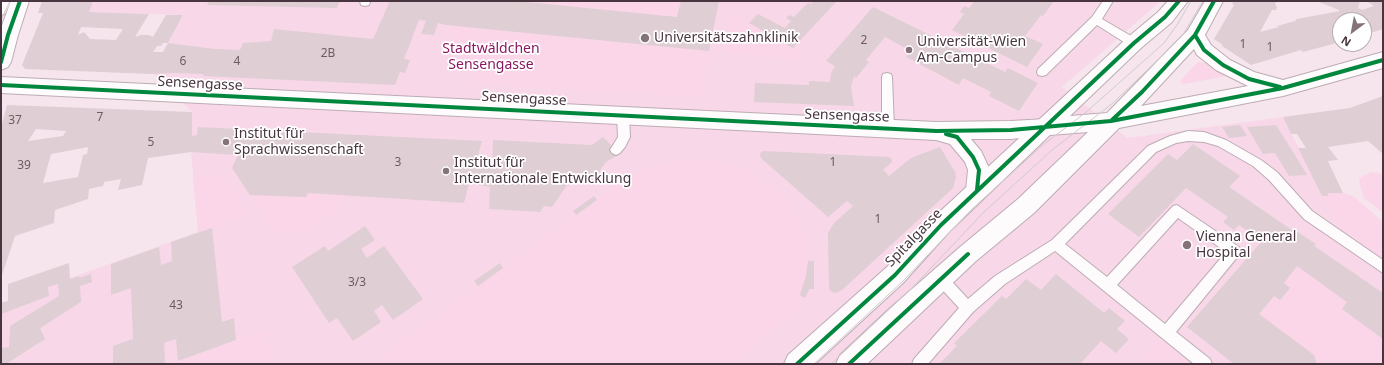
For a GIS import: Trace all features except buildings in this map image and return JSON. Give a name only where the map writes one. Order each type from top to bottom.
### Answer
[{"type":"main road","points":[[1,62],[8,35],[20,1]]},
{"type":"main road","name":"Spitalgasse","points":[[797,364],[895,275],[941,225],[977,190],[1134,43],[1165,17],[1179,1]]},
{"type":"main road","points":[[849,364],[941,279],[1026,206],[1142,92],[1195,35],[1214,1]]},
{"type":"main road","points":[[1195,35],[1204,50],[1223,65],[1249,79],[1284,88]]},
{"type":"main road","points":[[1046,127],[1111,121],[1284,88],[1383,60]]},
{"type":"main road","name":"Sensengasse","points":[[1,85],[936,131],[1011,130],[1046,127]]},
{"type":"main road","points":[[936,131],[957,137],[973,157],[979,170],[977,190]]},
{"type":"lane","points":[[1,11],[6,1]]},
{"type":"lane","points":[[1042,72],[1096,20],[1108,1]]},
{"type":"lane","points":[[1096,20],[1134,43]]},
{"type":"lane","points":[[887,78],[888,128]]},
{"type":"lane","points":[[616,150],[624,137],[623,115]]},
{"type":"lane","points":[[918,364],[968,308],[1000,280],[1056,244],[1152,149],[1174,139],[1188,136],[1204,137],[1222,143],[1257,163],[1273,176],[1308,215],[1383,267]]},
{"type":"lane","points":[[1107,286],[1177,210],[1235,251],[1166,333]]},
{"type":"lane","points":[[1056,244],[1205,364]]},
{"type":"lane","points":[[941,279],[968,308]]},
{"type":"shaded area","points":[[42,1],[1161,1],[1062,87],[1127,138],[1283,117],[1340,231],[1383,259],[1383,364],[275,364],[264,330],[169,364],[1,364],[1,303],[198,232],[191,152],[192,112],[153,73],[183,15],[89,12],[38,13]]},
{"type":"green space","points":[[516,1],[681,1],[677,17]]},
{"type":"green space","points":[[732,14],[800,52],[792,60],[726,52]]},
{"type":"green space","name":"Stadtwäldchen Sensengasse","points":[[446,25],[709,51],[703,97],[472,84]]},
{"type":"green space","points":[[1198,62],[1205,63],[1227,76],[1184,84],[1181,83],[1180,81]]},
{"type":"green space","points":[[683,159],[727,162],[751,171],[773,187],[788,203],[801,226],[806,243],[808,261],[814,261],[814,289],[809,289],[802,305],[736,364],[373,364],[372,362],[631,175],[645,167]]},
{"type":"green space","points":[[1372,172],[1383,174],[1383,213],[1364,198],[1360,186],[1359,180],[1361,177]]},
{"type":"green space","points":[[193,176],[225,176],[249,216],[198,233]]},
{"type":"green space","points":[[308,193],[342,196],[338,209],[302,232],[273,231],[250,195],[306,197]]},
{"type":"green space","points":[[1327,193],[1343,193],[1353,196],[1383,222],[1383,259],[1340,231],[1322,196],[1328,196]]},
{"type":"green space","points":[[1297,266],[1347,302],[1342,309],[1383,339],[1383,364],[1317,364],[1314,355],[1259,314]]},
{"type":"green space","points":[[264,330],[275,364],[169,364],[178,361]]},
{"type":"green space","points":[[1158,337],[1191,364],[1134,364]]},
{"type":"tram line","points":[[1,20],[10,1]]},
{"type":"tram line","points":[[814,364],[903,281],[972,209],[1043,145],[1085,113],[1164,43],[1177,25],[1191,1]]},
{"type":"tram line","points":[[831,364],[912,288],[984,212],[1052,150],[1113,103],[1163,55],[1184,33],[1203,1]]},
{"type":"cycle path","points":[[1,62],[8,35],[20,1]]},
{"type":"cycle path","points":[[797,364],[895,275],[941,225],[1134,43],[1165,17],[1179,1]]},
{"type":"cycle path","points":[[1112,120],[1142,92],[1195,35],[1214,1]]},
{"type":"cycle path","points":[[1195,35],[1204,50],[1223,65],[1249,79],[1280,87]]},
{"type":"cycle path","points":[[1,85],[936,131],[1011,130],[1111,121],[1283,88],[1383,60]]},
{"type":"cycle path","points":[[946,134],[957,137],[973,157],[979,170],[977,190]]},
{"type":"cycle path","points":[[849,364],[968,254]]},
{"type":"place","name":"Universitätszahnklinik","points":[[645,38]]},
{"type":"place","name":"Universität-Wien Am-Campus","points":[[909,50]]},
{"type":"place","name":"Institut für Sprachwissenschaft","points":[[226,142]]},
{"type":"place","name":"Institut für Internationale Entwicklung","points":[[446,171]]},
{"type":"place","name":"Vienna General Hospital","points":[[1187,245]]}]
